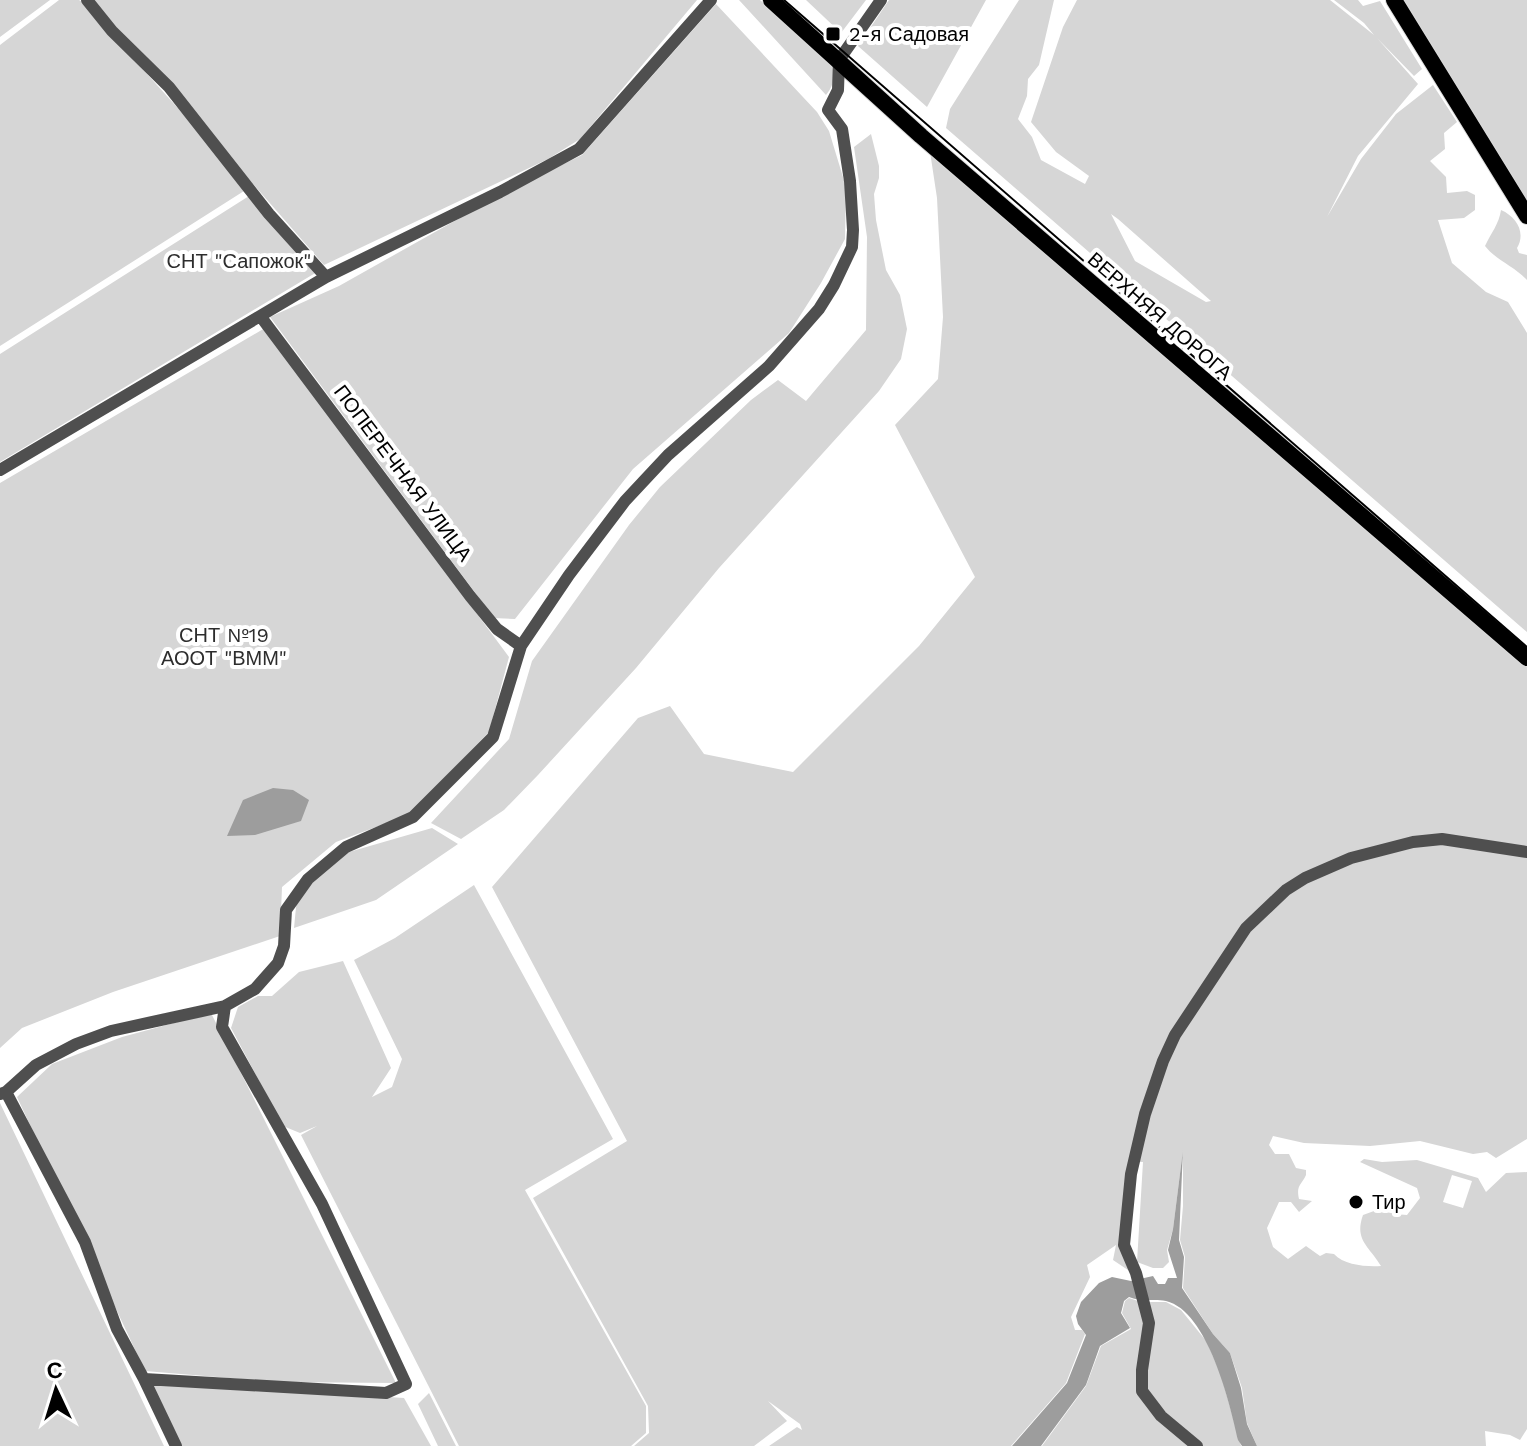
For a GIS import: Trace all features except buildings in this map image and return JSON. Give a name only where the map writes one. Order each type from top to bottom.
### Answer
[{"type":"main road","name":"ВЕРХНЯЯ ДОРОГА","points":[[771,0],[921,136],[1527,658]]},
{"type":"main road","points":[[1394,0],[1527,216]]},
{"type":"street","points":[[87,0],[112,31],[169,87],[269,214],[326,277]]},
{"type":"street","points":[[0,470],[326,277],[500,192],[579,149],[711,0]]},
{"type":"street","points":[[176,1446],[117,1329],[85,1242],[3,1093],[36,1065],[76,1044],[111,1031],[225,1006],[255,989],[278,963],[286,936],[286,910],[308,879],[346,847],[413,817],[493,737],[521,646],[569,575],[625,501],[668,455],[769,366],[819,309],[834,285],[852,247],[853,230],[842,129],[828,110],[838,90],[839,60],[881,0]]},
{"type":"street","name":"ПОПЕРЕЧНАЯ УЛИЦА","points":[[261,317],[470,596],[497,629],[521,646]]},
{"type":"street","points":[[1197,1446],[1161,1416],[1142,1391],[1149,1323],[1136,1273],[1124,1245],[1131,1174],[1145,1114],[1175,1035],[1246,928],[1286,890],[1305,878],[1379,849],[1442,839],[1527,852]]},
{"type":"street","points":[[144,1379],[386,1393],[406,1384],[322,1204],[222,1027],[225,1006]]},
{"type":"green space","points":[[0,0],[50,0],[0,37]]},
{"type":"green space","points":[[59,0],[82,2],[194,126],[244,191],[0,346],[0,45]]},
{"type":"green space","points":[[92,0],[697,0],[580,139],[548,159],[324,265]]},
{"type":"green space","points":[[739,0],[760,0],[830,61],[834,78],[826,95]]},
{"type":"green space","points":[[806,0],[866,0],[841,33]]},
{"type":"green space","points":[[889,0],[986,0],[927,107],[858,46]]},
{"type":"green space","points":[[1019,0],[1054,0],[1039,65],[1028,79],[1027,96],[1018,119],[1032,137],[1041,160],[1085,184],[1089,176],[1056,152],[1031,122],[1063,27],[1077,0],[1330,0],[1374,35],[1364,23],[1334,0],[1358,0],[1363,6],[1380,1],[1422,69],[1414,76],[1377,38],[1418,84],[1358,156],[1327,217],[1361,159],[1396,114],[1433,85],[1457,122],[1444,133],[1445,149],[1430,161],[1446,177],[1447,193],[1467,191],[1475,195],[1475,210],[1464,218],[1438,220],[1452,263],[1486,292],[1508,302],[1527,333],[1527,632],[946,128],[950,109]],"holes":[[[1111,214],[1211,301],[1206,302],[1135,261]]]},
{"type":"green space","points":[[1402,0],[1527,0],[1527,202]]},
{"type":"green space","points":[[716,4],[817,112],[829,131],[846,187],[845,239],[789,333],[633,469],[515,619],[494,618],[270,317],[339,286],[499,196],[582,155]]},
{"type":"green space","points":[[871,134],[879,166],[874,194],[876,220],[886,270],[900,295],[907,329],[901,359],[879,391],[719,568],[636,668],[504,810],[461,839],[431,823],[509,739],[532,661],[629,525],[660,487],[751,400],[778,380],[806,401],[866,330],[867,237],[854,147]]},
{"type":"green space","points":[[929,145],[1527,667],[1527,1139],[1496,1158],[1487,1152],[1473,1154],[1420,1141],[1370,1146],[1304,1143],[1273,1136],[1269,1145],[1275,1154],[1289,1154],[1296,1168],[1306,1170],[1299,1188],[1299,1199],[1312,1201],[1299,1212],[1291,1202],[1279,1202],[1267,1228],[1273,1247],[1288,1259],[1306,1246],[1320,1256],[1334,1254],[1349,1263],[1381,1266],[1362,1237],[1363,1215],[1385,1207],[1395,1214],[1407,1215],[1420,1198],[1417,1188],[1360,1162],[1364,1159],[1382,1162],[1417,1160],[1478,1178],[1486,1192],[1506,1173],[1527,1172],[1527,1429],[1520,1440],[1485,1431],[1486,1446],[1257,1446],[1247,1423],[1242,1388],[1230,1353],[1213,1334],[1183,1288],[1185,1257],[1180,1240],[1183,1150],[1173,1229],[1167,1250],[1169,1262],[1163,1268],[1153,1268],[1137,1262],[1143,1162],[1134,1162],[1128,1270],[1113,1260],[1116,1245],[1087,1265],[1090,1277],[1071,1317],[1075,1330],[1082,1330],[1085,1334],[1066,1383],[1011,1446],[769,1446],[797,1427],[802,1430],[800,1424],[768,1401],[787,1421],[754,1446],[634,1446],[649,1433],[648,1406],[533,1198],[627,1141],[492,887],[638,718],[670,706],[704,754],[793,772],[919,646],[975,577],[895,425],[938,379],[943,317],[937,198]],"holes":[[[1452,1175],[1472,1181],[1463,1208],[1443,1202]]]},
{"type":"green space","name":"СНТ \"Сапожок\"","points":[[249,196],[317,272],[0,462],[0,354]]},
{"type":"green space","points":[[1501,210],[1512,217],[1520,231],[1517,248],[1519,253],[1527,255],[1527,280],[1485,246]]},
{"type":"green space","name":"СНТ №19 АООТ \"ВММ\"","points":[[265,328],[509,657],[489,732],[408,815],[336,842],[282,887],[280,936],[113,992],[22,1028],[0,1048],[0,483]]},
{"type":"green space","points":[[432,828],[458,844],[376,900],[294,928],[297,897],[302,890],[349,852]]},
{"type":"green space","points":[[474,885],[613,1139],[525,1190],[646,1406],[646,1433],[631,1446],[459,1446],[301,1135],[317,1126],[300,1133],[283,1126],[231,1028],[238,1007],[258,996],[272,996],[299,972],[343,961],[391,1068],[372,1097],[392,1087],[402,1059],[354,960],[395,938]]},
{"type":"green space","points":[[211,1013],[396,1383],[276,1382],[145,1371],[17,1097],[52,1064],[122,1037]]},
{"type":"green space","points":[[0,1103],[164,1446],[0,1446]]},
{"type":"green space","points":[[1129,1298],[1141,1302],[1166,1302],[1181,1310],[1207,1342],[1221,1375],[1241,1446],[1042,1446],[1086,1386],[1101,1346],[1131,1329],[1122,1313]]},
{"type":"green space","points":[[149,1382],[404,1398],[431,1446],[181,1446]]},
{"type":"green space","points":[[429,1393],[456,1446],[438,1446],[418,1404]]},
{"type":"shaded area","points":[[273,788],[293,790],[309,800],[301,821],[255,835],[227,836],[243,800]]},
{"type":"shaded area","points":[[1183,1150],[1179,1240],[1184,1257],[1182,1288],[1230,1353],[1241,1388],[1247,1424],[1257,1446],[1242,1446],[1238,1440],[1215,1361],[1194,1322],[1181,1308],[1166,1301],[1129,1297],[1124,1301],[1121,1313],[1130,1328],[1100,1346],[1086,1385],[1041,1446],[1012,1446],[1067,1383],[1086,1335],[1076,1316],[1081,1302],[1099,1283],[1112,1277],[1131,1281],[1153,1276],[1158,1284],[1165,1284],[1168,1278],[1177,1278],[1168,1250]]},
{"type":"tram line","points":[[784,0],[1527,647]]},
{"type":"place","name":"2-я Садовая","points":[[833,34]]},
{"type":"place","name":"Тир","points":[[1356,1202]]}]
